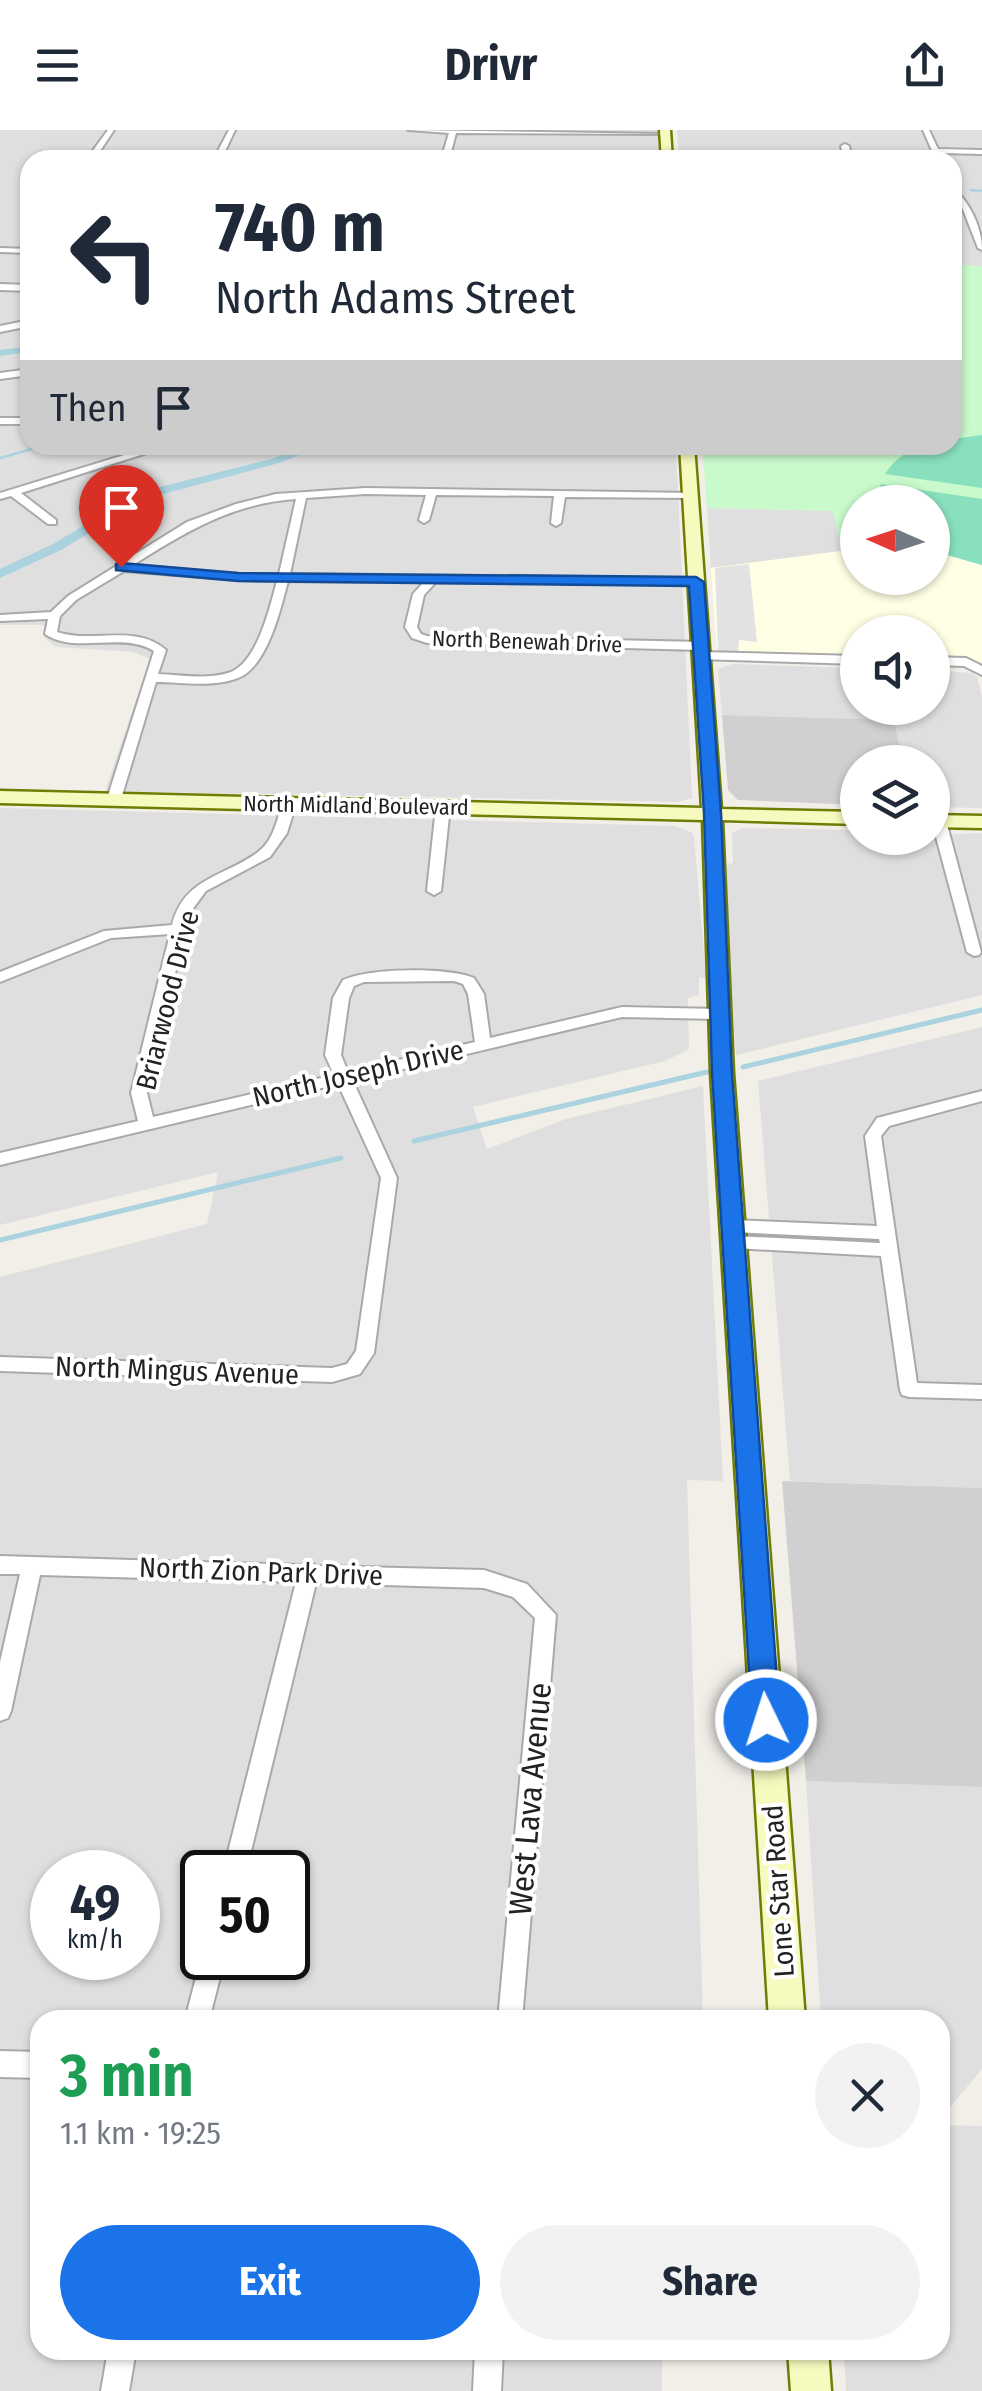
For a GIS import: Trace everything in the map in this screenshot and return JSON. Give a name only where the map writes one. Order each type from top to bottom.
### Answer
[{"type":"main road","name":"Lone Star Road","points":[[688,455],[712,813],[719,1014],[786,2010]]},
{"type":"main road","name":"North Midland Boulevard","points":[[0,797],[840,817]]},
{"type":"main road","points":[[950,821],[982,822]]},
{"type":"main road","points":[[809,2360],[811,2391]]},
{"type":"street","points":[[410,130],[665,132]]},
{"type":"street","points":[[845,146],[846,150]]},
{"type":"street","points":[[962,203],[982,246]]},
{"type":"street","points":[[966,209],[982,209]]},
{"type":"street","points":[[0,496],[134,455]]},
{"type":"street","points":[[13,492],[52,522]]},
{"type":"street","points":[[424,520],[432,492]]},
{"type":"street","points":[[556,524],[560,493]]},
{"type":"street","points":[[114,800],[160,650],[154,644],[61,638],[51,634],[54,615],[72,598],[191,524],[240,506],[302,494],[690,495]]},
{"type":"street","points":[[154,678],[241,673],[263,644],[302,494]]},
{"type":"street","points":[[121,567],[162,573],[281,578],[696,582]]},
{"type":"street","name":"North Benewah Drive","points":[[431,581],[423,585],[419,594],[411,626],[416,636],[427,639],[701,651]]},
{"type":"street","points":[[0,618],[54,615]]},
{"type":"street","points":[[701,651],[840,659]]},
{"type":"street","points":[[950,664],[978,668]]},
{"type":"street","name":"Briarwood Drive","points":[[148,1124],[140,1093],[178,928],[190,899],[202,888],[265,854],[280,834],[289,804]]},
{"type":"street","points":[[434,891],[443,807]]},
{"type":"street","points":[[946,855],[974,952]]},
{"type":"street","points":[[0,977],[108,934],[178,928]]},
{"type":"street","points":[[340,1077],[333,1055],[340,998],[348,983],[362,977],[456,976],[469,981],[476,994],[482,1044]]},
{"type":"street","name":"North Joseph Drive","points":[[0,1159],[622,1012],[719,1014]]},
{"type":"street","name":"North Mingus Avenue","points":[[0,1364],[332,1375],[353,1370],[365,1354],[388,1178],[340,1077]]},
{"type":"street","points":[[982,1096],[883,1122],[872,1136],[909,1390],[982,1392]]},
{"type":"street","points":[[733,1234],[888,1241]]},
{"type":"street","name":"North Zion Park Drive","points":[[0,1564],[484,1579],[520,1590]]},
{"type":"street","points":[[0,1711],[32,1564]]},
{"type":"street","points":[[239,1850],[309,1571]]},
{"type":"street","name":"West Lava Avenue","points":[[511,2010],[546,1615],[520,1590]]},
{"type":"street","points":[[200,2010],[207,1980]]},
{"type":"street","points":[[0,2064],[30,2065]]},
{"type":"street","points":[[115,2391],[120,2360]]},
{"type":"street","points":[[487,2391],[489,2360]]},
{"type":"shaded area","points":[[0,130],[661,130],[662,150],[20,150],[20,455],[676,455],[692,798],[678,802],[105,791],[150,659],[133,652],[56,647],[45,638],[44,625],[0,625]]},
{"type":"shaded area","points":[[677,130],[982,130],[982,266],[962,265],[962,150],[678,150]]},
{"type":"shaded area","points":[[707,508],[834,511],[840,551],[711,568]]},
{"type":"shaded area","points":[[840,551],[840,595],[950,595],[950,556],[982,565],[982,662],[950,659],[950,615],[840,615],[840,656],[728,653],[717,649],[711,568]]},
{"type":"shaded area","points":[[749,564],[757,642],[739,640],[738,653],[718,651],[715,568]]},
{"type":"shaded area","points":[[732,664],[840,667],[840,718],[722,715],[718,669]]},
{"type":"shaded area","points":[[950,671],[972,673],[982,696],[982,808],[950,807],[950,745],[899,745],[895,725],[950,725]]},
{"type":"shaded area","points":[[722,715],[840,718],[840,725],[895,725],[899,745],[840,745],[840,804],[738,800],[728,790]]},
{"type":"shaded area","points":[[0,808],[675,826],[691,832],[706,978],[699,978],[699,995],[688,998],[689,1049],[665,1061],[473,1107],[487,1149],[566,1119],[703,1086],[723,1481],[687,1480],[703,2010],[30,2010],[30,2360],[662,2360],[662,2391],[0,2391],[0,1277],[207,1224],[218,1172],[0,1225]]},
{"type":"shaded area","points":[[742,828],[840,830],[840,855],[950,855],[950,834],[982,833],[982,995],[736,1055],[724,903],[727,864],[733,863],[732,833]]},
{"type":"shaded area","points":[[982,1027],[982,1488],[790,1481],[758,1081]]},
{"type":"shaded area","points":[[782,1481],[982,1488],[982,1787],[806,1781]]},
{"type":"shaded area","points":[[806,1781],[982,1787],[982,2069],[950,2107],[950,2010],[820,2010]]},
{"type":"shaded area","points":[[950,2125],[982,2126],[982,2391],[846,2391],[844,2360],[950,2360]]},
{"type":"green space","points":[[962,265],[982,266],[982,565],[950,556],[950,485],[840,485],[840,546],[833,511],[707,508],[703,455],[962,455]]},
{"type":"green space","points":[[982,435],[982,488],[885,474],[903,455],[962,455],[962,438]]},
{"type":"green space","points":[[950,494],[982,499],[982,565],[950,556]]},
{"type":"waterway","points":[[971,190],[982,191]]},
{"type":"waterway","points":[[0,353],[20,350]]},
{"type":"waterway","points":[[0,458],[20,452]]},
{"type":"waterway","points":[[0,574],[57,547],[144,495],[291,455]]},
{"type":"waterway","points":[[743,1067],[982,1010]]},
{"type":"waterway","points":[[414,1141],[707,1072]]},
{"type":"waterway","points":[[0,1240],[341,1158]]},
{"type":"route","points":[[121,567],[238,577],[696,582],[712,813],[722,1073],[766,1720]]}]
